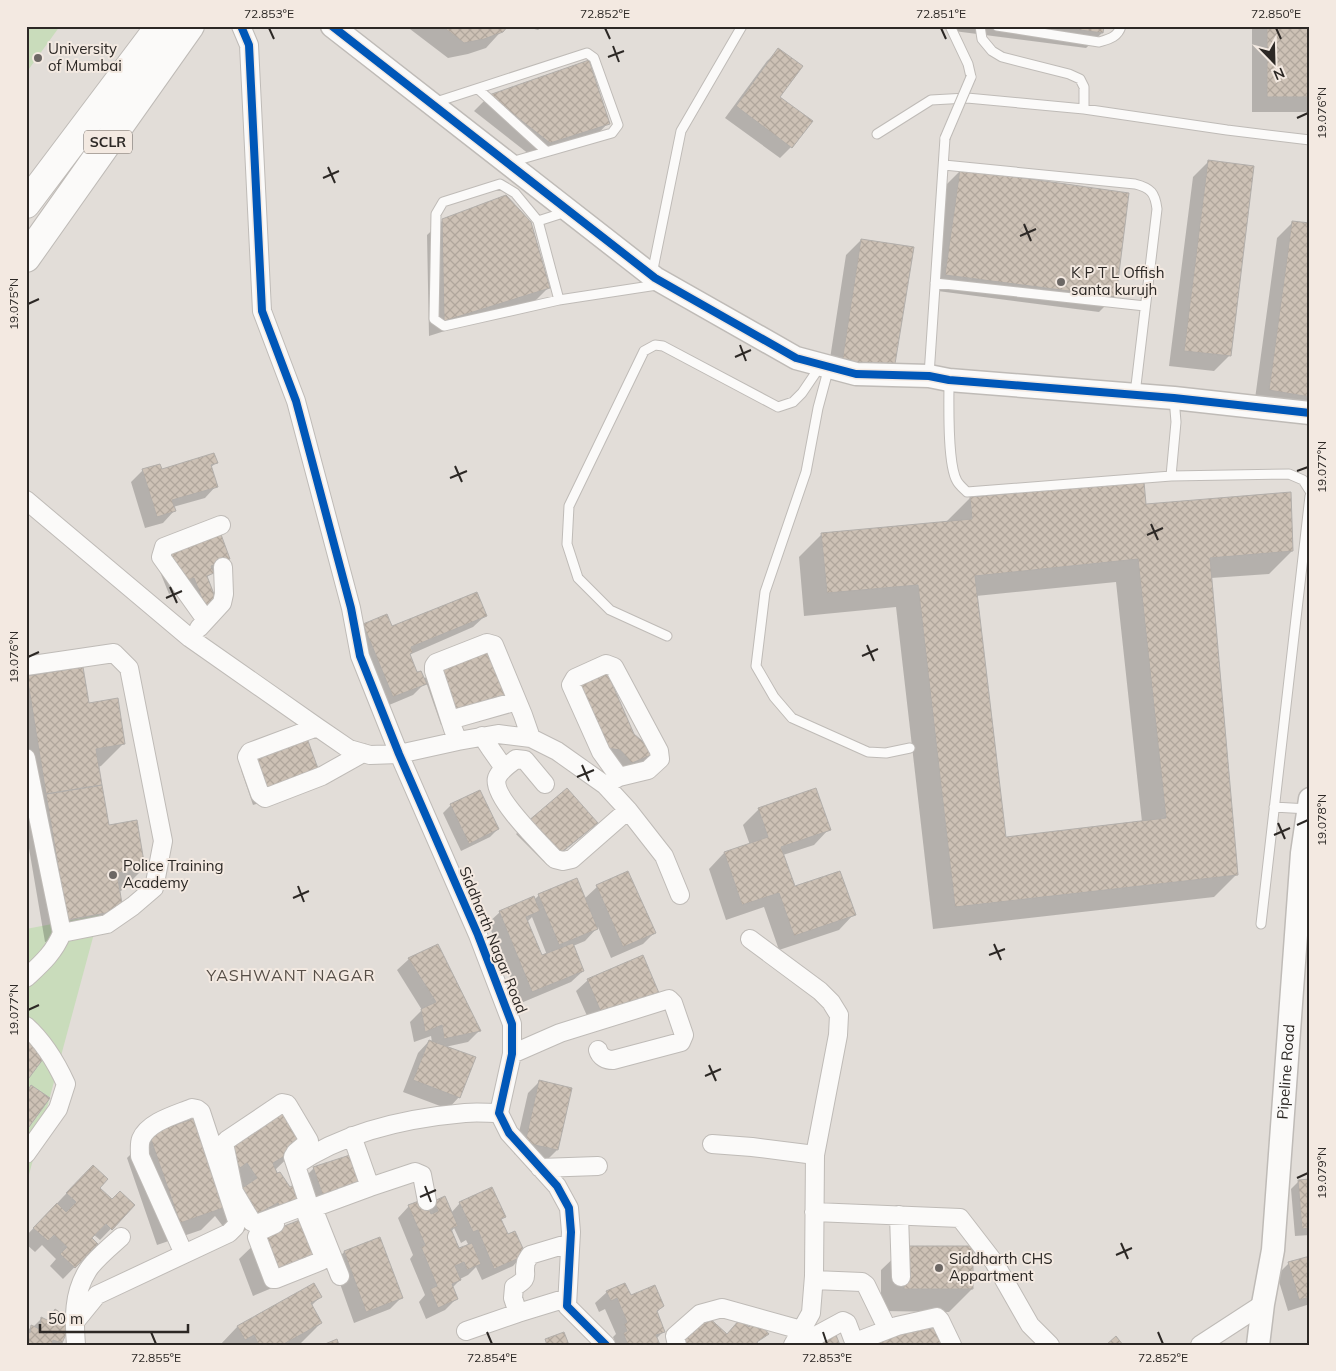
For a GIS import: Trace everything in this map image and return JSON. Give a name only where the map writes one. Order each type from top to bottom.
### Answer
[{"type":"highway","name":"SCLR","points":[[26,173],[138,26]]},
{"type":"highway","points":[[26,204],[160,26]]},
{"type":"highway","name":"SCLR","points":[[26,258],[190,26]]},
{"type":"street","name":"Siddharth Nagar Road","points":[[241,26],[249,45],[262,311],[296,400],[351,608],[360,656],[399,754],[478,935],[512,1024],[512,1054],[500,1113]]},
{"type":"street","points":[[332,26],[430,104],[658,279],[796,358],[856,374],[939,378],[1301,410]]},
{"type":"street","points":[[26,500],[190,638],[349,749],[370,755],[399,754],[498,734],[530,738],[612,781],[648,770],[660,759],[659,751],[614,667],[606,664],[575,678],[571,685],[612,781],[628,810],[664,856],[680,895]]},
{"type":"street","points":[[206,620],[161,557],[164,547],[221,525]]},
{"type":"street","points":[[190,638],[222,603],[224,594],[223,567]]},
{"type":"street","points":[[458,741],[434,671],[434,666],[436,663],[487,643],[494,645],[530,738]]},
{"type":"street","points":[[26,666],[114,653],[129,668],[163,841],[154,888],[133,906],[106,924],[62,933]]},
{"type":"street","points":[[450,720],[517,701]]},
{"type":"street","points":[[317,728],[250,752],[247,757],[260,794],[265,798],[322,776],[363,753]]},
{"type":"street","points":[[482,736],[504,768]]},
{"type":"street","points":[[26,758],[62,933],[56,946],[45,960],[26,978]]},
{"type":"street","points":[[545,784],[525,760],[516,759],[504,768],[497,777],[498,790],[518,819],[556,859],[563,861],[572,859],[628,810]]},
{"type":"street","name":"Pipeline Road","points":[[1258,1345],[1273,1250],[1309,804]]},
{"type":"street","points":[[750,939],[820,991],[831,1002],[838,1015],[838,1036],[815,1155],[814,1280],[811,1313],[801,1340]]},
{"type":"street","points":[[512,1054],[560,1033],[669,999],[673,1003],[684,1035],[681,1042],[613,1060],[607,1060],[599,1054],[598,1050]]},
{"type":"street","points":[[26,1026],[36,1035],[57,1064],[66,1084],[58,1109],[26,1154]]},
{"type":"street","points":[[309,1141],[293,1157],[307,1199],[304,1206],[256,1224],[252,1222],[234,1192],[224,1143],[227,1140],[282,1103],[289,1106],[309,1141],[329,1147]]},
{"type":"street","points":[[75,1322],[97,1295],[229,1233],[235,1227],[238,1221],[201,1112],[192,1108],[152,1125],[140,1141],[140,1156],[184,1254]]},
{"type":"street","points":[[296,1165],[309,1156],[352,1136],[374,1129],[466,1112],[500,1113],[509,1133],[557,1186],[570,1208],[571,1232],[567,1306],[606,1345]]},
{"type":"street","points":[[352,1136],[370,1187]]},
{"type":"street","points":[[712,1144],[815,1155]]},
{"type":"street","points":[[540,1168],[598,1166]]},
{"type":"street","points":[[340,1276],[309,1210],[415,1172],[422,1175],[427,1201]]},
{"type":"street","points":[[814,1212],[960,1218],[994,1262],[1030,1325],[1050,1345]]},
{"type":"street","points":[[899,1215],[900,1277]]},
{"type":"street","points":[[76,1345],[75,1322],[78,1288],[88,1269],[121,1237]]},
{"type":"street","points":[[518,1313],[513,1298],[514,1287],[522,1282],[526,1276],[526,1263],[530,1255],[570,1243]]},
{"type":"street","points":[[814,1280],[862,1282],[866,1285],[884,1322]]},
{"type":"street","points":[[466,1331],[567,1298]]},
{"type":"street","points":[[1200,1345],[1263,1304]]},
{"type":"street","points":[[676,1345],[675,1336],[700,1314],[722,1308],[801,1340],[819,1334],[843,1321],[847,1323],[853,1339],[858,1341],[896,1326],[937,1317],[952,1345]]},
{"type":"lane","points":[[559,300],[538,221],[516,193],[500,184],[443,202],[436,214],[434,319],[444,326],[658,279],[681,131],[742,26]]},
{"type":"lane","points":[[950,26],[968,64],[971,77],[945,138],[935,283],[939,378],[949,416],[951,463],[956,480],[967,492],[1171,476],[1289,474],[1303,480],[1310,491]]},
{"type":"lane","points":[[980,26],[982,39],[992,51],[1002,57],[1069,74],[1080,79],[1084,87],[1084,110]]},
{"type":"lane","points":[[997,26],[1099,42],[1111,39],[1119,32],[1121,26]]},
{"type":"lane","points":[[430,104],[587,53],[594,58],[618,126],[612,132],[507,163]]},
{"type":"lane","points":[[478,89],[546,151]]},
{"type":"lane","points":[[877,134],[931,100],[967,98],[1084,110],[1310,140]]},
{"type":"lane","points":[[944,165],[1135,184],[1145,187],[1152,192],[1156,200],[1157,209],[1135,394]]},
{"type":"lane","points":[[538,221],[569,211]]},
{"type":"lane","points":[[935,283],[1145,306]]},
{"type":"lane","points":[[667,636],[610,610],[578,578],[567,544],[569,506],[644,351],[655,345],[663,346],[778,407],[793,402],[825,366]]},
{"type":"lane","points":[[825,366],[806,472],[765,592],[756,666],[774,698],[792,718],[868,752],[886,753],[910,748]]},
{"type":"lane","points":[[1171,476],[1176,422],[1174,398]]},
{"type":"lane","points":[[1261,924],[1310,496]]},
{"type":"lane","points":[[1274,807],[1309,804]]},
{"type":"green space","points":[[26,26],[60,26],[26,73]]},
{"type":"green space","points":[[99,915],[27,1182],[26,1183],[26,929]]},
{"type":"building","points":[[442,26],[508,26],[503,32],[484,39],[464,43]]},
{"type":"building","points":[[1050,26],[1104,26],[1103,33]]},
{"type":"building","points":[[1267,26],[1310,26],[1310,97],[1267,97]]},
{"type":"building","points":[[778,48],[803,66],[780,97],[813,121],[792,148],[736,106]]},
{"type":"building","points":[[589,60],[610,124],[550,143],[489,95]]},
{"type":"building","points":[[1208,160],[1254,166],[1231,356],[1184,351]]},
{"type":"building","points":[[960,169],[1129,193],[1116,297],[945,275]]},
{"type":"building","points":[[506,195],[531,222],[550,288],[444,321],[442,219]]},
{"type":"building","points":[[1292,221],[1310,223],[1310,397],[1269,390]]},
{"type":"building","points":[[861,239],[914,247],[894,370],[842,362]]},
{"type":"building","points":[[214,453],[218,463],[211,465],[218,487],[172,500],[176,511],[157,517],[142,469],[160,464],[162,469]]},
{"type":"building","points":[[1144,482],[1146,504],[1291,492],[1293,551],[1210,558],[1238,875],[955,907],[918,585],[827,593],[821,533],[972,519],[970,497]],"holes":[[[1138,559],[1166,818],[1006,837],[975,576]]]},
{"type":"building","points":[[219,529],[230,559],[211,566],[214,573],[207,576],[217,602],[205,606],[194,578],[180,583],[167,549]]},
{"type":"building","points":[[477,592],[487,616],[411,647],[413,652],[410,654],[417,672],[421,671],[427,684],[393,697],[363,624],[387,614],[392,626]]},
{"type":"building","points":[[492,646],[509,695],[453,715],[436,666]]},
{"type":"building","points":[[83,667],[89,703],[118,698],[125,744],[96,749],[102,785],[46,794],[27,676]]},
{"type":"building","points":[[607,672],[634,734],[656,753],[632,763],[620,750],[608,748],[578,685]]},
{"type":"building","points":[[307,738],[320,774],[265,794],[252,758]]},
{"type":"building","points":[[102,785],[109,825],[137,820],[145,868],[117,873],[123,910],[67,920],[46,794]]},
{"type":"building","points":[[567,788],[598,823],[559,854],[527,822]]},
{"type":"building","points":[[816,788],[831,830],[781,847],[795,886],[840,871],[856,915],[794,936],[779,893],[742,905],[724,852],[768,837],[758,808]]},
{"type":"building","points":[[480,790],[499,829],[469,844],[450,804]]},
{"type":"building","points":[[628,871],[656,933],[623,947],[596,885]]},
{"type":"building","points":[[577,878],[598,929],[559,945],[538,894]]},
{"type":"building","points":[[534,896],[540,911],[526,917],[542,955],[573,943],[584,971],[532,992],[499,911]]},
{"type":"building","points":[[438,944],[481,1031],[444,1039],[442,1025],[425,1032],[421,1009],[436,1002],[408,958]]},
{"type":"building","points":[[643,955],[659,993],[603,1017],[587,979]]},
{"type":"building","points":[[26,1040],[46,1055],[26,1082]]},
{"type":"building","points":[[429,1040],[476,1057],[460,1098],[413,1080]]},
{"type":"building","points":[[539,1080],[572,1088],[558,1150],[525,1143]]},
{"type":"building","points":[[31,1085],[50,1098],[26,1131],[26,1089],[28,1090]]},
{"type":"building","points":[[284,1108],[290,1125],[302,1146],[273,1163],[277,1173],[280,1172],[290,1187],[298,1183],[305,1199],[282,1208],[278,1203],[255,1215],[236,1192],[257,1178],[247,1163],[240,1168],[227,1143]]},
{"type":"building","points":[[195,1118],[226,1207],[180,1223],[149,1134]]},
{"type":"building","points":[[350,1155],[360,1184],[323,1196],[313,1167]]},
{"type":"building","points":[[93,1165],[108,1179],[100,1188],[112,1199],[120,1191],[135,1205],[112,1230],[106,1224],[92,1238],[98,1244],[75,1268],[60,1254],[67,1247],[54,1235],[48,1241],[33,1228],[57,1203],[66,1212],[76,1202],[66,1193]]},
{"type":"building","points":[[1310,1179],[1310,1228],[1302,1229],[1298,1180]]},
{"type":"building","points":[[492,1187],[506,1217],[501,1219],[508,1234],[515,1231],[526,1255],[494,1269],[478,1230],[473,1232],[459,1202]]},
{"type":"building","points":[[445,1196],[458,1226],[451,1229],[459,1248],[472,1243],[481,1264],[467,1270],[464,1262],[455,1266],[461,1280],[452,1284],[458,1299],[438,1308],[430,1289],[437,1286],[421,1247],[425,1245],[408,1205],[419,1201],[427,1204],[431,1214],[438,1211],[434,1201]]},
{"type":"building","points":[[305,1218],[320,1256],[276,1274],[261,1235]]},
{"type":"building","points":[[380,1237],[403,1298],[366,1312],[344,1251]]},
{"type":"building","name":"Siddharth CHS Appartment","points":[[904,1246],[973,1246],[973,1289],[904,1289]]},
{"type":"building","points":[[1310,1256],[1310,1297],[1299,1300],[1288,1262]]},
{"type":"building","points":[[314,1283],[322,1297],[311,1303],[322,1323],[282,1345],[259,1345],[254,1335],[245,1340],[237,1326]]},
{"type":"building","points":[[625,1283],[631,1295],[655,1285],[664,1306],[657,1311],[665,1332],[656,1335],[660,1345],[628,1345],[623,1333],[627,1331],[624,1324],[627,1322],[617,1298],[611,1301],[606,1291]]},
{"type":"building","points":[[55,1309],[68,1318],[68,1330],[62,1343],[53,1340],[52,1345],[26,1345],[26,1330],[30,1333],[31,1325],[40,1329],[41,1317],[49,1321]]},
{"type":"building","points":[[706,1315],[727,1334],[740,1319],[749,1327],[756,1319],[769,1334],[757,1342],[760,1345],[681,1345],[677,1338]]},
{"type":"building","points":[[938,1325],[947,1345],[870,1345],[898,1331]]},
{"type":"building","points":[[834,1330],[840,1345],[823,1345],[819,1336]]},
{"type":"building","points":[[564,1332],[569,1345],[547,1345],[545,1339]]},
{"type":"building","points":[[1116,1336],[1123,1345],[1106,1345]]},
{"type":"building","points":[[337,1339],[339,1345],[325,1345],[325,1344]]},
{"type":"cycle path","points":[[241,26],[249,45],[262,311],[296,401],[351,608],[360,656],[399,754],[478,935],[512,1024],[512,1054],[499,1113],[509,1133],[557,1186],[569,1208],[571,1232],[567,1306],[606,1345]]},
{"type":"cycle path","points":[[332,26],[655,278],[796,358],[856,374],[929,376],[949,380],[1174,398],[1310,413]]},
{"type":"place","name":"University of Mumbai","points":[[38,58]]},
{"type":"place","name":"K P T L Offish santa kurujh","points":[[1061,282]]},
{"type":"place","name":"Police Training Academy","points":[[113,875]]},
{"type":"place","name":"Siddharth CHS Appartment","points":[[939,1268]]},
{"type":"district","name":"YASHWANT NAGAR","points":[[291,975]]}]
